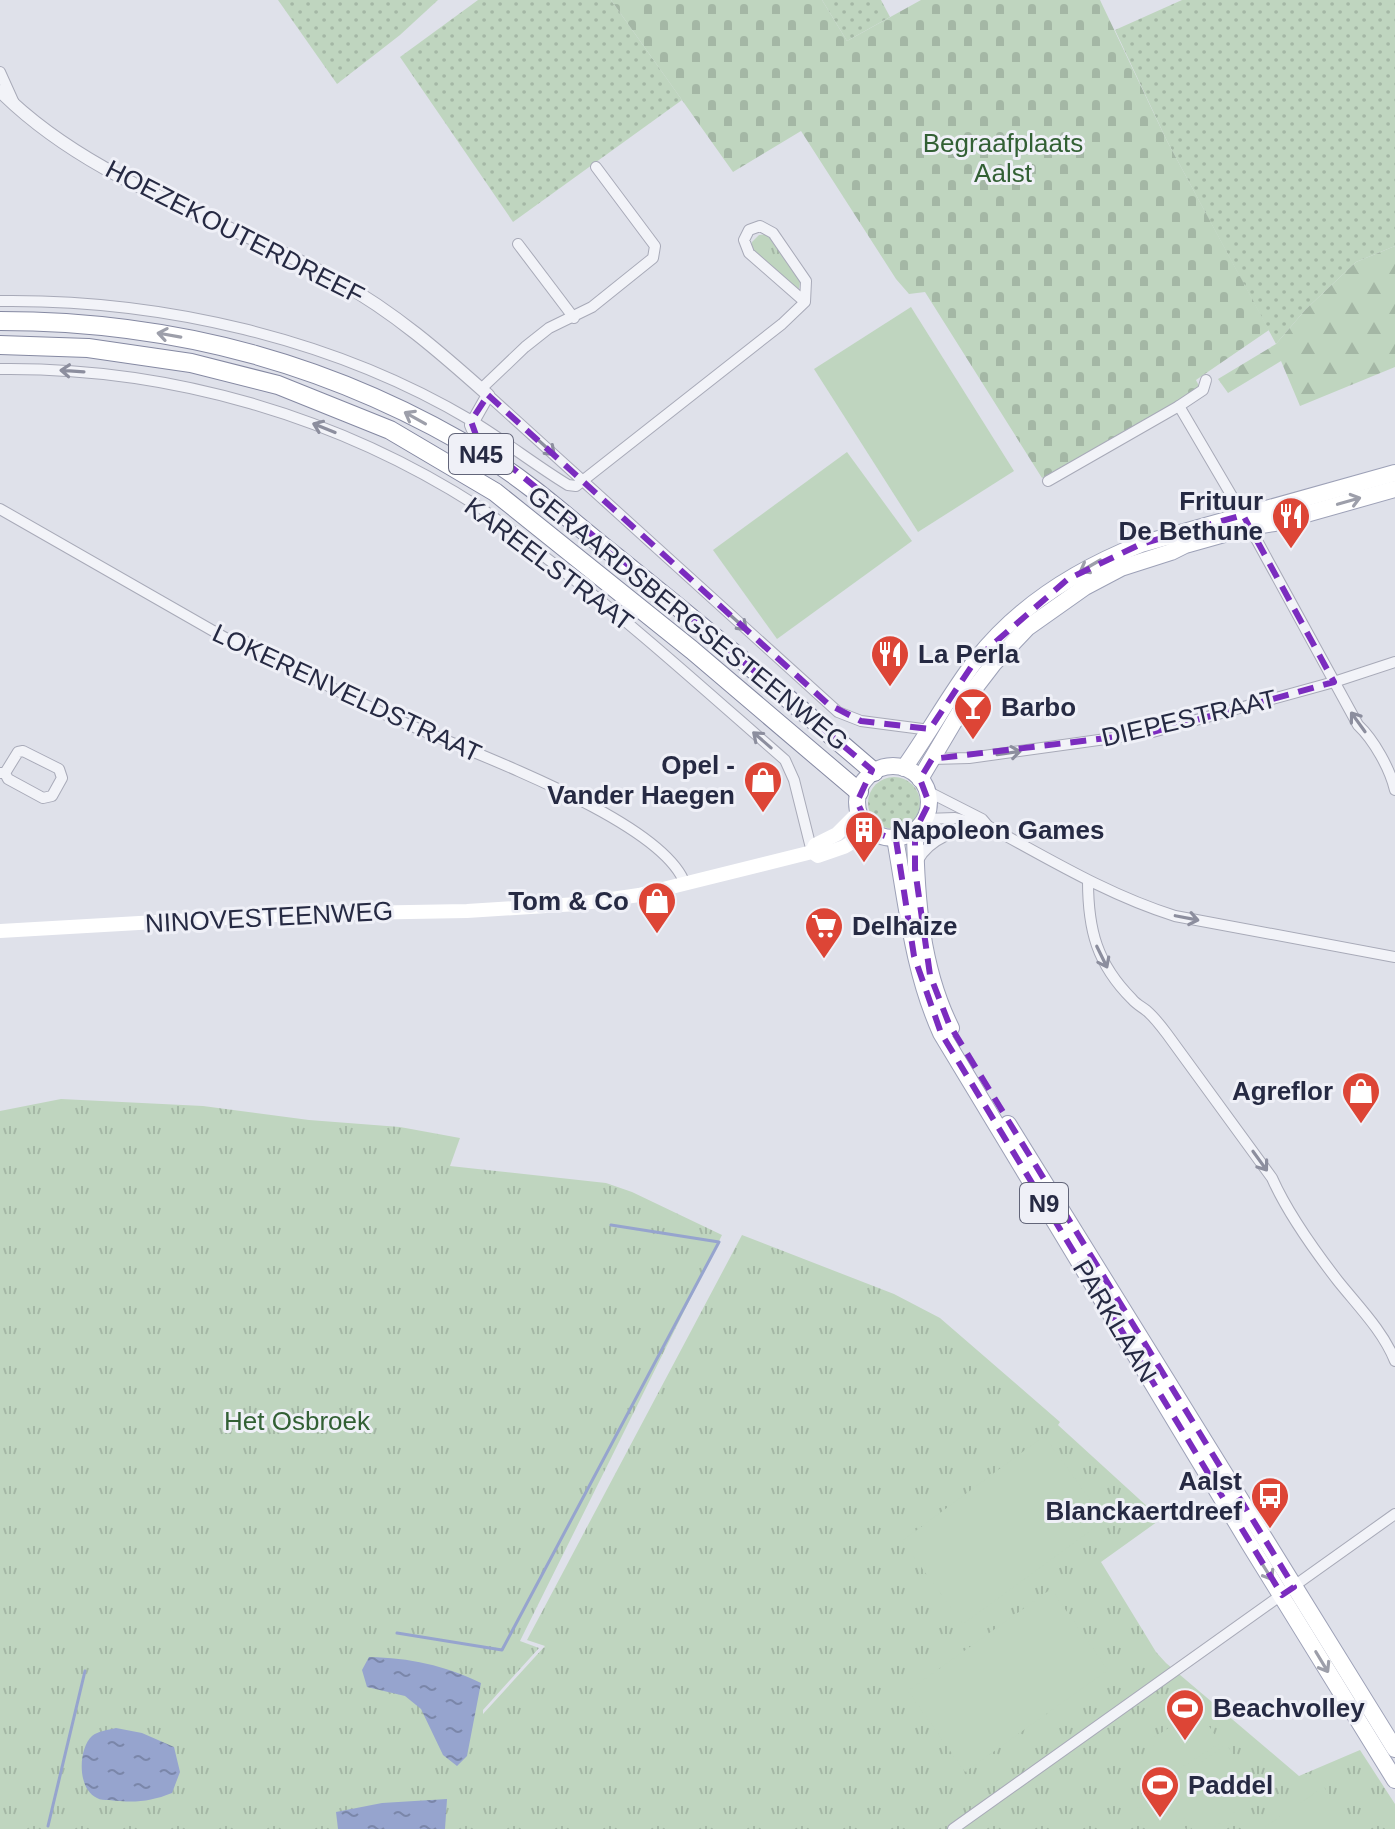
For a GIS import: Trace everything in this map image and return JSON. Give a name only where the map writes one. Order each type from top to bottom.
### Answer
[{"type":"highway","name":"GERAARDSBERGSESTEENWEG","points":[[0,321],[90,323],[239,348],[336,380],[398,409],[509,472],[708,630],[874,772]]},
{"type":"highway","name":"GERAARDSBERGSESTEENWEG","points":[[0,345],[88,348],[191,363],[278,385],[390,430],[495,492],[692,650],[859,792]]},
{"type":"main road","points":[[923,785],[932,759],[971,693],[1013,642],[1044,614],[1121,568],[1171,552],[1246,521],[1395,473]]},
{"type":"main road","points":[[904,768],[977,658],[1026,610],[1102,559],[1141,544],[1246,521],[1274,523],[1395,489]]},
{"type":"main road","points":[[892,766],[904,768],[923,785],[929,803],[920,825],[895,838],[871,831],[859,812],[859,792],[874,772],[892,766]]},
{"type":"main road","points":[[812,852],[815,845],[837,834],[859,812]]},
{"type":"main road","name":"PARKLAAN","points":[[920,825],[915,869],[930,975],[958,1042],[1288,1591],[1395,1780]]},
{"type":"main road","name":"NINOVESTEENWEG","points":[[0,931],[295,914],[537,908],[616,899],[812,852],[818,856],[839,849],[871,831]]},
{"type":"main road","name":"PARKLAAN","points":[[895,838],[914,956],[924,992],[941,1033],[1288,1591],[1395,1749]]},
{"type":"street","name":"HOEZEKOUTERDREEF","points":[[0,72],[15,104]]},
{"type":"street","name":"HOEZEKOUTERDREEF","points":[[0,91],[59,140],[124,179],[188,212],[307,265],[365,297],[407,326],[485,392],[838,712],[861,721],[930,730]]},
{"type":"street","points":[[509,472],[502,455],[475,435],[471,421],[485,392],[525,347],[549,328],[592,307],[653,258],[656,250],[596,167]]},
{"type":"street","points":[[0,301],[132,307],[244,329],[344,361],[441,404],[568,485],[576,486],[782,324],[805,302],[806,281],[773,233],[760,226],[749,230],[744,240],[749,253],[805,302]]},
{"type":"street","points":[[518,244],[574,318]]},
{"type":"street","name":"KAREELSTRAAT","points":[[0,369],[96,372],[210,392],[317,425],[439,483],[484,510],[574,579],[785,760],[794,780],[812,852]]},
{"type":"street","points":[[1048,481],[1179,406],[1203,390],[1206,380]]},
{"type":"street","points":[[1179,406],[1358,725],[1366,733],[1395,790]]},
{"type":"street","name":"LOKERENVELDSTRAAT","points":[[0,509],[229,640],[246,642],[376,711],[589,803],[660,850],[680,871],[685,884]]},
{"type":"street","name":"DIEPESTRAAT","points":[[932,759],[969,758],[1149,733],[1395,662]]},
{"type":"street","points":[[23,751],[59,769],[62,778],[52,796],[43,798],[8,779],[3,773],[18,752],[23,751]]},
{"type":"street","points":[[923,785],[982,819],[984,825]]},
{"type":"street","points":[[920,825],[955,818],[984,825],[1088,881],[1142,906],[1175,916],[1395,957]]},
{"type":"street","points":[[915,869],[925,849],[934,842],[952,833],[984,825]]},
{"type":"street","points":[[1088,881],[1088,913],[1098,954],[1134,1001],[1167,1034],[1272,1178],[1281,1199],[1395,1361]]},
{"type":"street","points":[[953,1829],[1395,1514]]},
{"type":"highlighted area","points":[[488,395],[828,704],[861,721],[930,729],[977,658],[1068,579],[1141,544],[1243,515],[1334,682],[1149,733],[932,759],[920,779],[929,803],[915,831],[915,869],[930,975],[949,1024],[1294,1587],[1282,1595],[941,1033],[914,956],[896,840],[871,831],[857,802],[872,770],[477,438],[471,421]]},
{"type":"green space","points":[[278,0],[438,0],[400,35],[337,84]]},
{"type":"green space","points":[[478,0],[611,0],[682,100],[513,222],[400,57]]},
{"type":"green space","name":"Begraafplaats Aalst","points":[[611,0],[822,0],[847,41],[921,0],[1100,0],[1167,141],[1269,330],[1196,380],[1200,388],[1042,478],[925,292],[909,294],[896,279],[801,131],[733,172]]},
{"type":"green space","points":[[822,0],[881,0],[890,17],[847,41]]},
{"type":"green space","points":[[1182,0],[1395,0],[1395,246],[1356,262],[1306,309],[1276,344],[1167,141],[1115,30]]},
{"type":"green space","points":[[767,234],[800,282],[799,289],[794,289],[752,250],[752,242],[759,235]]},
{"type":"green space","points":[[1395,246],[1395,367],[1300,406],[1281,361],[1228,393],[1218,379],[1276,344],[1306,309],[1356,262]]},
{"type":"green space","points":[[911,307],[1014,471],[918,532],[814,369]]},
{"type":"green space","points":[[847,452],[912,541],[777,639],[713,550]]},
{"type":"green space","points":[[894,777],[912,785],[920,803],[912,821],[894,829],[876,821],[868,803],[876,785]]},
{"type":"green space","name":"Het Osbroek","points":[[61,1099],[203,1106],[309,1120],[400,1127],[460,1138],[450,1166],[606,1183],[632,1192],[722,1235],[520,1641],[539,1648],[483,1710],[483,1714],[545,1646],[527,1640],[742,1235],[894,1294],[940,1318],[1060,1422],[1058,1425],[1161,1519],[1101,1562],[1156,1652],[1299,1776],[1360,1750],[1395,1804],[1395,1829],[0,1829],[0,1111]]},
{"type":"green space","points":[[1044,1436],[1105,1520],[963,1624],[902,1541]]},
{"type":"green space","points":[[1051,1589],[1108,1670],[965,1772],[908,1691]]},
{"type":"green space","name":"Beachvolley","points":[[1198,1709],[1220,1743],[1171,1774],[1150,1740]]},
{"type":"green space","points":[[1226,1744],[1261,1793],[1212,1829],[1192,1829],[1164,1790]]},
{"type":"green space","points":[[1324,1787],[1352,1829],[1262,1829]]},
{"type":"green space","name":"Paddel","points":[[1159,1793],[1186,1829],[1147,1829],[1135,1810]]},
{"type":"water","points":[[369,1657],[426,1664],[454,1671],[481,1683],[467,1756],[457,1766],[443,1755],[421,1709],[405,1696],[367,1687],[362,1670]]},
{"type":"water","points":[[116,1728],[142,1733],[174,1747],[180,1772],[172,1793],[134,1801],[101,1800],[90,1793],[82,1768],[87,1742],[94,1734]]},
{"type":"water","points":[[447,1799],[445,1829],[338,1829],[336,1812],[382,1803]]},
{"type":"waterway","points":[[397,1633],[502,1650],[719,1242],[611,1225]]},
{"type":"waterway","points":[[48,1826],[85,1671]]},
{"type":"place","name":"Frituur De Bethune","points":[[1291,550]]},
{"type":"place","name":"La Perla","points":[[890,688]]},
{"type":"place","name":"Barbo","points":[[973,741]]},
{"type":"place","name":"Opel - Vander Haegen","points":[[763,814]]},
{"type":"place","name":"Napoleon Games","points":[[864,864]]},
{"type":"place","name":"Tom & Co","points":[[657,935]]},
{"type":"place","name":"Delhaize","points":[[824,960]]},
{"type":"place","name":"Agreflor","points":[[1361,1125]]},
{"type":"place","name":"Aalst Blanckaertdreef","points":[[1270,1530]]},
{"type":"place","name":"Beachvolley","points":[[1185,1742]]},
{"type":"place","name":"Paddel","points":[[1160,1819]]}]
